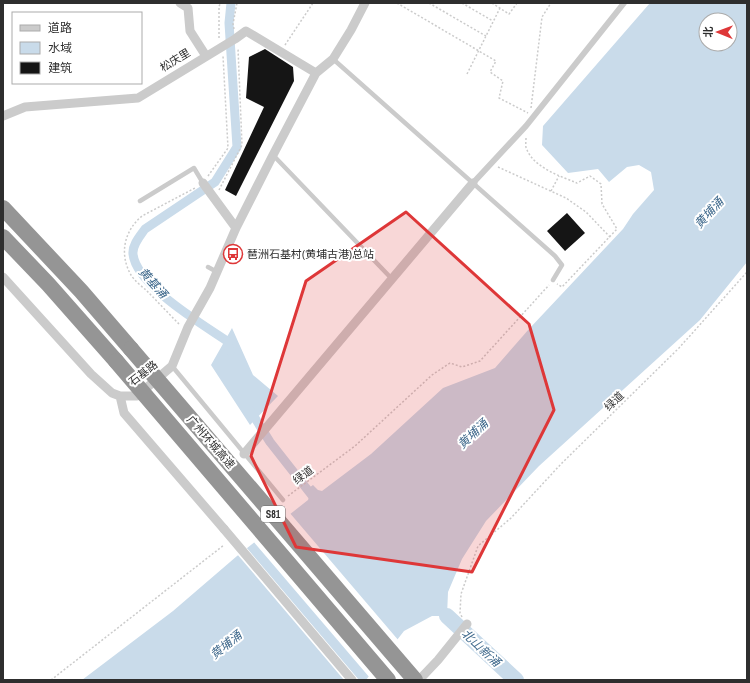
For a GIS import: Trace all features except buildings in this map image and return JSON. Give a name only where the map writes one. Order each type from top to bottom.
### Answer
[{"type":"highway","name":"广州环城高速","points":[[3,208],[81,291],[415,680]]},
{"type":"highway","name":"广州环城高速","points":[[3,237],[48,284],[116,361],[388,680]]},
{"type":"street","points":[[180,3],[188,8],[190,31],[206,56]]},
{"type":"street","points":[[280,51],[316,73],[333,59],[352,30],[365,3]]},
{"type":"street","points":[[244,454],[473,183],[526,126],[624,3]]},
{"type":"street","name":"松庆里","points":[[3,116],[25,107],[138,98],[246,31],[280,51]]},
{"type":"street","name":"石基路","points":[[3,277],[91,374],[112,394],[120,396],[137,396],[172,366],[188,327],[217,272],[236,228],[316,73]]},
{"type":"street","points":[[203,183],[236,228]]},
{"type":"street","points":[[120,396],[124,413],[352,680]]},
{"type":"street","points":[[419,680],[438,660],[466,625]]},
{"type":"lane","points":[[333,59],[555,256],[562,265],[553,280]]},
{"type":"lane","points":[[273,155],[392,279]]},
{"type":"lane","points":[[140,201],[194,168],[203,183]]},
{"type":"lane","points":[[208,267],[217,272]]},
{"type":"lane","points":[[172,366],[283,500]]},
{"type":"path","points":[[188,327],[179,324],[131,276],[124,260],[125,245],[128,233],[135,222],[142,216],[203,183],[228,148],[223,55],[219,48],[220,3]]},
{"type":"path","points":[[212,195],[220,189],[242,146],[239,49],[235,39],[233,24],[236,3]]},
{"type":"path","points":[[280,51],[312,3]]},
{"type":"path","points":[[397,3],[496,62],[490,72],[503,81],[499,98],[530,114],[542,17],[551,3]]},
{"type":"path","points":[[429,3],[486,36]]},
{"type":"path","points":[[462,3],[493,21]]},
{"type":"path","points":[[492,3],[509,14],[516,3]]},
{"type":"path","points":[[467,74],[500,8]]},
{"type":"path","points":[[526,126],[526,150],[540,166],[577,183],[590,176],[601,184],[602,204],[617,228],[562,287],[553,280]]},
{"type":"path","points":[[491,164],[510,174],[566,198],[586,212],[610,236]]},
{"type":"path","points":[[551,191],[559,176]]},
{"type":"path","name":"绿道","points":[[466,625],[460,613],[461,594],[478,546],[511,518],[561,464],[679,348],[747,272]]},
{"type":"path","name":"绿道","points":[[283,500],[355,446],[432,375],[450,363],[462,367],[480,361],[553,280]]},
{"type":"path","points":[[51,680],[228,542]]},
{"type":"highlighted area","points":[[406,212],[529,324],[554,410],[472,572],[296,547],[251,456],[306,281]]},
{"type":"water","name":"黄埔涌","points":[[650,3],[747,3],[747,262],[700,320],[539,466],[486,521],[462,559],[448,592],[447,616],[432,616],[404,631],[366,680],[82,680],[173,611],[237,556],[308,500],[309,497],[306,490],[313,485],[318,490],[322,491],[371,454],[443,388],[495,368],[529,329],[623,229],[633,214],[654,190],[651,172],[639,165],[627,167],[609,182],[598,169],[568,173],[542,145],[543,126]]},
{"type":"water","points":[[232,328],[253,375],[278,396],[250,425],[211,365]]},
{"type":"pier","points":[[289,512],[399,641],[370,678],[253,541]]},
{"type":"pier","points":[[246,547],[359,680],[344,680],[237,554]]},
{"type":"waterway","name":"黄基涌","points":[[230,351],[227,341],[187,314],[157,291],[145,278],[137,266],[133,251],[135,244],[145,229],[215,182],[237,147],[229,23],[231,3]]},
{"type":"waterway","name":"黄基涌","points":[[250,410],[270,442],[314,498]]},
{"type":"waterway","name":"北山新涌","points":[[447,616],[516,680]]},
{"type":"place","name":"琶洲石基村(黄埔古港)总站","points":[[233,254]]}]
